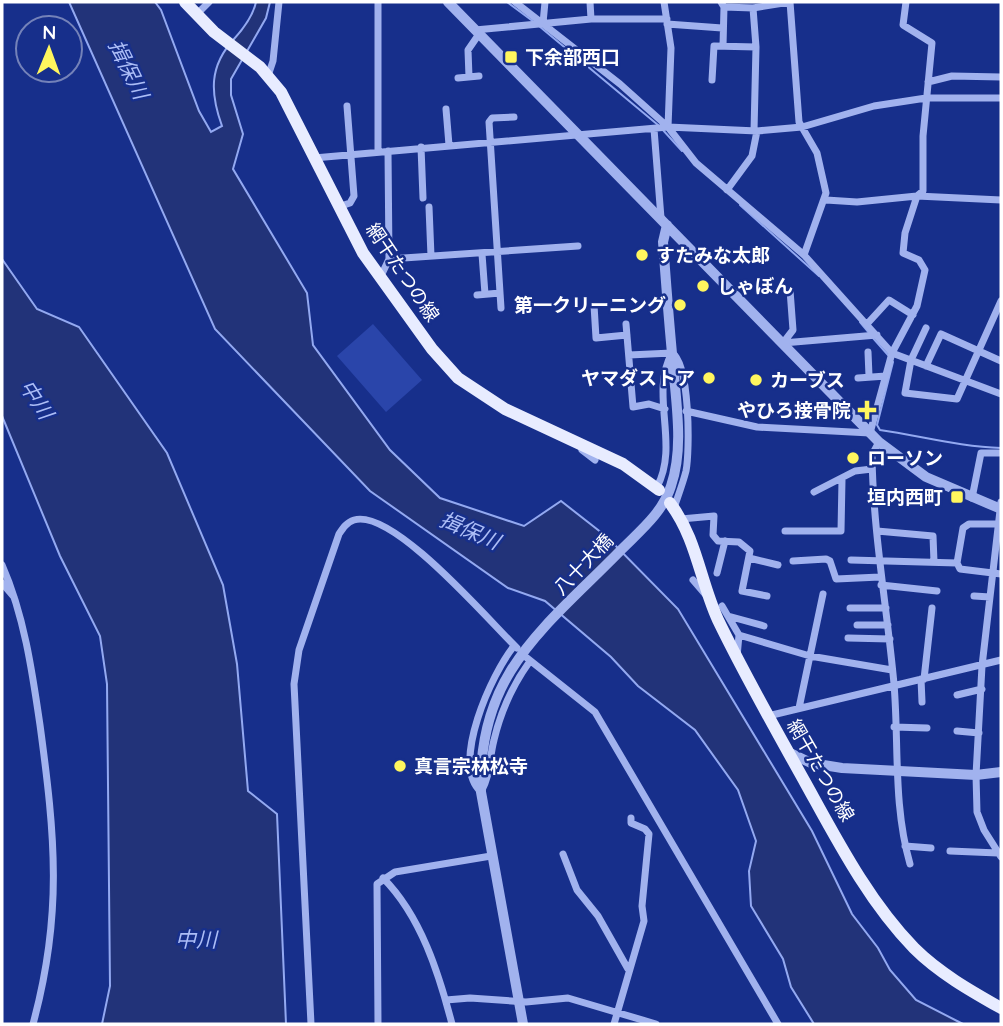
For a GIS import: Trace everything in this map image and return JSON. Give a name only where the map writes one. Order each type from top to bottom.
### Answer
[{"type":"main road","name":"網干たつの線","points":[[185,2],[268,76],[288,104],[363,253],[432,349],[458,378],[505,409],[623,464],[658,489]]},
{"type":"main road","name":"網干たつの線","points":[[675,510],[698,556],[737,657],[768,716],[826,820],[898,931],[933,965],[1001,1008]]},
{"type":"street","points":[[197,14],[209,2]]},
{"type":"street","points":[[268,76],[273,61],[279,2]]},
{"type":"street","points":[[378,2],[378,151]]},
{"type":"street","points":[[448,2],[879,442],[926,477],[972,498],[1001,507],[997,573],[990,597],[982,666],[976,775],[977,812],[1000,855]]},
{"type":"street","points":[[515,2],[668,127],[696,163],[804,255],[892,353],[1001,394]]},
{"type":"street","points":[[542,23],[545,2]]},
{"type":"street","points":[[590,2],[591,19]]},
{"type":"street","points":[[664,2],[671,48],[668,127]]},
{"type":"street","points":[[723,46],[722,4],[753,8],[790,2],[802,127],[817,153],[826,184],[826,200],[804,255]]},
{"type":"street","points":[[870,433],[892,353],[914,315],[925,270],[919,260],[904,253],[902,244],[917,196],[923,191],[926,97],[932,43],[903,25],[906,2]]},
{"type":"street","points":[[727,190],[752,156],[756,47],[753,8]]},
{"type":"street","points":[[477,32],[591,19],[667,22],[722,28]]},
{"type":"street","points":[[469,77],[468,50],[477,32]]},
{"type":"street","points":[[712,80],[714,46],[756,47]]},
{"type":"street","points":[[458,78],[479,76]]},
{"type":"street","points":[[928,82],[952,76],[1001,77]]},
{"type":"street","points":[[314,158],[668,127],[755,131],[802,127],[874,106],[926,97],[1001,98]]},
{"type":"street","points":[[338,207],[350,203],[354,196],[347,106]]},
{"type":"street","points":[[446,109],[449,145]]},
{"type":"street","points":[[501,308],[490,141],[491,119],[514,117]]},
{"type":"street","points":[[654,129],[664,221]]},
{"type":"street","points":[[421,147],[422,198]]},
{"type":"street","points":[[381,276],[389,259],[388,151]]},
{"type":"street","points":[[826,200],[857,202],[917,196],[1001,200]]},
{"type":"street","points":[[429,207],[431,256]]},
{"type":"street","name":"八十大橋","points":[[523,1024],[481,792],[480,765],[486,723],[496,694],[515,661],[651,520],[663,504],[674,474],[677,418],[663,242],[664,221]]},
{"type":"street","points":[[389,259],[578,246]]},
{"type":"street","points":[[482,254],[481,294],[500,293]]},
{"type":"street","points":[[783,343],[793,331],[790,290]]},
{"type":"street","points":[[867,324],[889,300],[914,315]]},
{"type":"street","points":[[926,328],[911,360],[905,393],[957,399],[999,301]]},
{"type":"street","points":[[594,305],[596,338],[627,335]]},
{"type":"street","points":[[626,324],[633,407],[649,404],[665,409]]},
{"type":"street","points":[[926,366],[941,334],[1001,361]]},
{"type":"street","points":[[783,343],[874,336]]},
{"type":"street","points":[[868,352],[869,376]]},
{"type":"street","points":[[629,355],[672,353],[677,356],[683,368],[686,470],[675,510],[714,516],[713,535],[718,541],[740,542],[750,551],[742,591],[768,596]]},
{"type":"street","points":[[658,489],[667,460],[663,369],[672,353]]},
{"type":"street","points":[[858,378],[886,376]]},
{"type":"street","points":[[686,411],[757,427],[870,433]]},
{"type":"street","points":[[562,435],[595,460]]},
{"type":"street","points":[[879,442],[873,452],[872,469],[878,559],[890,639],[897,771],[905,846],[910,864]]},
{"type":"street","points":[[972,498],[981,453],[1001,453]]},
{"type":"street","points":[[814,492],[855,471],[872,469]]},
{"type":"street","points":[[785,531],[841,531],[842,480]]},
{"type":"street","points":[[311,1024],[294,684],[299,650],[339,534],[347,523],[356,519],[370,520],[437,565],[515,647],[490,686],[473,738],[470,777],[481,792],[490,777],[500,716],[529,659],[595,712],[602,722],[778,1024]]},
{"type":"street","points":[[997,573],[960,569],[957,563],[963,528],[969,524],[999,524]]},
{"type":"street","points":[[877,531],[933,536],[934,562]]},
{"type":"street","points":[[718,573],[725,541]]},
{"type":"street","points":[[749,558],[778,565]]},
{"type":"street","points":[[793,561],[826,559],[836,579],[880,581],[937,591]]},
{"type":"street","points":[[851,560],[957,563]]},
{"type":"street","points":[[2,565],[14,597],[32,670],[51,807],[55,872],[47,960],[33,1024]]},
{"type":"street","points":[[693,580],[728,616],[739,635],[737,657]]},
{"type":"street","points":[[2,583],[14,597]]},
{"type":"street","points":[[799,708],[823,594]]},
{"type":"street","points":[[974,596],[990,597]]},
{"type":"street","points":[[850,607],[886,608]]},
{"type":"street","points":[[922,702],[922,679],[932,608]]},
{"type":"street","points":[[728,616],[764,626]]},
{"type":"street","points":[[857,625],[888,625]]},
{"type":"street","points":[[739,635],[810,656],[892,670]]},
{"type":"street","points":[[848,638],[890,639]]},
{"type":"street","points":[[768,716],[1001,660]]},
{"type":"street","points":[[957,695],[982,689]]},
{"type":"street","points":[[894,727],[927,728]]},
{"type":"street","points":[[957,731],[979,733]]},
{"type":"street","points":[[788,752],[811,763],[842,768],[976,775],[1001,772]]},
{"type":"street","points":[[614,1024],[644,921],[642,906],[649,834],[645,829],[631,823],[631,818]]},
{"type":"street","points":[[905,846],[931,848]]},
{"type":"street","points":[[950,851],[1000,855]]},
{"type":"street","points":[[563,854],[566,868],[577,890],[598,916],[628,970]]},
{"type":"street","points":[[378,1024],[377,884],[395,872],[491,856]]},
{"type":"street","points":[[383,878],[394,889],[435,963],[452,1024]]},
{"type":"street","points":[[446,1000],[519,1001],[568,998],[656,1024]]},
{"type":"shaded area","points":[[373,324],[422,380],[386,412],[337,356]]},
{"type":"water","name":"揖保川","points":[[69,2],[155,2],[161,10],[199,111],[211,132],[222,126],[214,91],[220,59],[248,22],[256,2],[270,2],[266,18],[231,79],[231,95],[243,134],[233,169],[307,293],[313,345],[390,450],[440,498],[524,526],[561,501],[607,537],[678,609],[812,831],[852,914],[878,948],[890,970],[916,1000],[963,1024],[814,1024],[791,987],[783,959],[751,906],[749,871],[756,841],[738,790],[695,730],[638,686],[611,657],[545,601],[508,588],[370,491],[215,329],[84,36],[84,14],[74,14]]},
{"type":"water","name":"中川","points":[[2,259],[37,309],[79,327],[167,453],[223,585],[237,664],[248,791],[277,814],[286,1024],[102,1024],[110,986],[107,684],[100,636],[60,556],[2,416]]},
{"type":"waterway","points":[[507,2],[534,22]]},
{"type":"waterway","points":[[539,26],[658,125]]},
{"type":"waterway","points":[[662,129],[682,151]]},
{"type":"waterway","points":[[740,205],[819,276]]},
{"type":"waterway","points":[[860,322],[870,334]]},
{"type":"waterway","points":[[873,338],[888,355]]},
{"type":"waterway","points":[[893,362],[877,425],[880,430],[1001,448]]},
{"type":"place","name":"下余部西口","points":[[511,57]]},
{"type":"place","name":"すたみな太郎","points":[[642,255]]},
{"type":"place","name":"しゃぼん","points":[[703,286]]},
{"type":"place","name":"第一クリーニング","points":[[680,305]]},
{"type":"place","name":"ヤマダストア","points":[[709,378]]},
{"type":"place","name":"カーブス","points":[[756,380]]},
{"type":"place","name":"やひろ接骨院","points":[[867,410]]},
{"type":"place","name":"ローソン","points":[[853,458]]},
{"type":"place","name":"垣内西町","points":[[957,497]]},
{"type":"place","name":"真言宗林松寺","points":[[400,766]]}]
